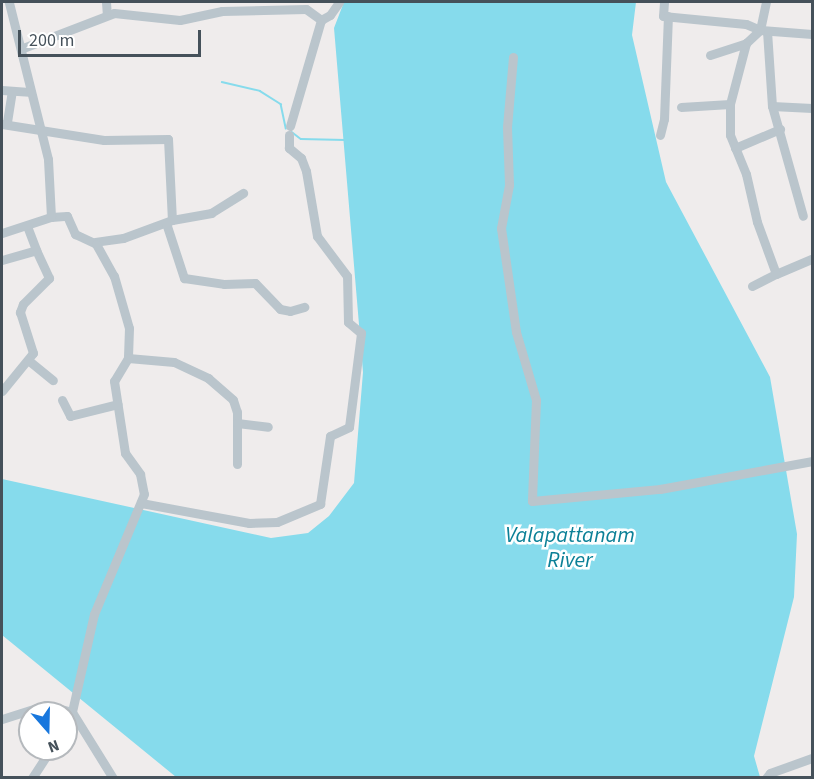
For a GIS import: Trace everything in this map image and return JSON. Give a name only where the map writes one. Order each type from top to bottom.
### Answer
[{"type":"street","points":[[9,2],[23,48],[29,92],[48,159],[51,217]]},
{"type":"street","points":[[106,2],[107,15]]},
{"type":"street","points":[[213,2],[214,13]]},
{"type":"street","points":[[141,503],[249,523],[277,522],[320,504],[330,436],[349,428],[361,333],[348,322],[347,276],[317,236],[306,171],[301,158],[289,148],[290,130],[321,21],[330,15],[339,2]]},
{"type":"street","points":[[664,2],[663,16],[746,24],[763,31],[813,34]]},
{"type":"street","points":[[766,2],[763,31],[772,106],[803,216]]},
{"type":"street","points":[[23,48],[107,15],[180,20],[214,13],[306,9],[321,21]]},
{"type":"street","points":[[660,135],[668,16]]},
{"type":"street","points":[[710,55],[746,43],[763,31]]},
{"type":"street","points":[[746,43],[730,104],[730,135],[776,274]]},
{"type":"street","points":[[513,57],[507,127],[509,185],[501,228],[516,332],[536,400],[532,501],[660,489],[813,460]]},
{"type":"street","points":[[29,92],[7,91],[4,123],[104,140],[168,139],[169,222],[184,278],[230,285],[255,283],[280,309],[290,311],[304,307]]},
{"type":"street","points":[[681,107],[730,104]]},
{"type":"street","points":[[772,106],[813,108]]},
{"type":"street","points":[[735,148],[780,129]]},
{"type":"street","points":[[2,233],[51,217],[67,216],[75,234],[95,242],[123,238],[169,222],[211,213],[243,193]]},
{"type":"street","points":[[2,391],[28,360],[32,346],[20,312],[26,298],[49,278],[27,226]]},
{"type":"street","points":[[72,701],[94,614],[141,503],[140,474],[125,453],[114,381],[128,358],[129,328],[114,276],[95,242]]},
{"type":"street","points":[[2,260],[36,250]]},
{"type":"street","points":[[752,286],[813,259]]},
{"type":"street","points":[[128,358],[174,362],[208,378],[233,399],[237,423],[237,464]]},
{"type":"street","points":[[28,360],[52,380]]},
{"type":"street","points":[[62,400],[70,416],[118,404]]},
{"type":"street","points":[[237,423],[268,427]]},
{"type":"street","points":[[2,719],[18,713]]},
{"type":"street","points":[[78,728],[113,777]]},
{"type":"street","points":[[766,777],[770,772],[813,758]]},
{"type":"street","points":[[32,777],[43,761]]},
{"type":"water","name":"Valapattanam River","points":[[344,2],[636,2],[632,35],[666,182],[770,377],[797,534],[794,597],[754,756],[760,777],[176,777],[2,635],[2,479],[271,538],[308,533],[329,516],[354,483],[363,372],[334,28]]},
{"type":"waterway","points":[[222,82],[260,91],[281,104],[286,128]]},
{"type":"waterway","points":[[292,132],[301,139],[345,140]]}]
